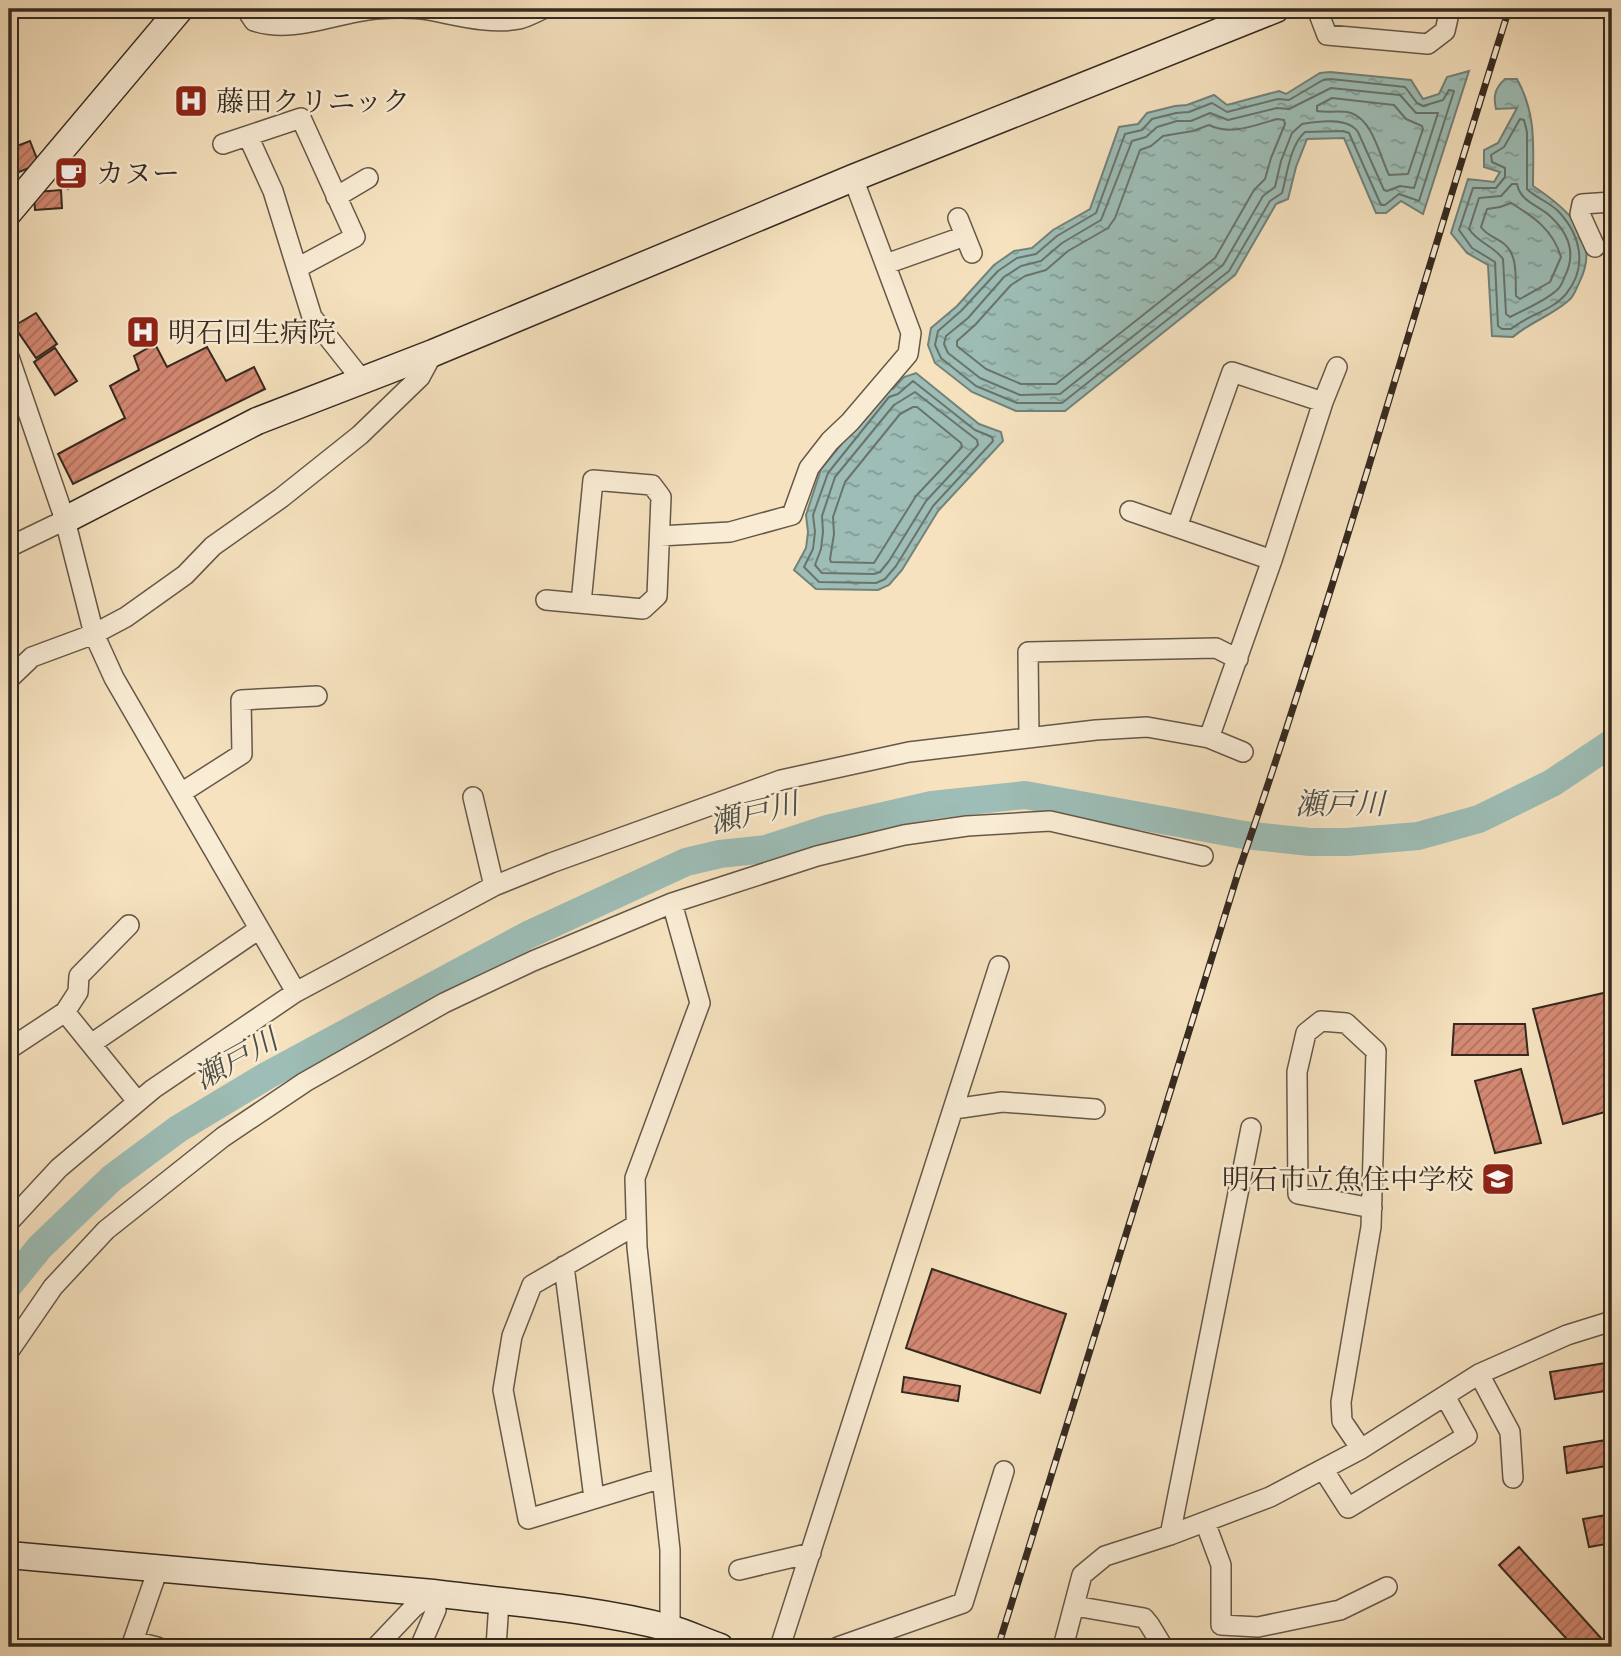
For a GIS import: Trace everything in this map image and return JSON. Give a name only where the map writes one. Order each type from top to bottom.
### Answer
[{"type":"street","points":[[9,212],[180,9]]},
{"type":"street","points":[[246,9],[254,21],[269,26],[374,9],[438,10],[499,21],[520,19],[543,9]]},
{"type":"street","points":[[9,547],[257,421],[433,353],[853,178],[1276,9]]},
{"type":"street","points":[[1317,9],[1327,35],[1428,44],[1445,31],[1450,9]]},
{"type":"street","points":[[223,144],[301,118],[355,237],[297,268]]},
{"type":"street","points":[[248,136],[273,191],[312,317],[362,380]]},
{"type":"street","points":[[336,197],[368,178]]},
{"type":"street","points":[[660,536],[730,532],[792,515],[809,468],[908,354],[911,333],[853,178]]},
{"type":"street","points":[[1595,247],[1580,214],[1583,204],[1612,202]]},
{"type":"street","points":[[886,264],[965,236]]},
{"type":"street","points":[[9,679],[32,657],[93,634],[126,617],[185,575],[213,545],[281,498],[360,435],[420,377],[433,353]]},
{"type":"street","points":[[9,357],[65,520],[93,634],[114,678],[296,992]]},
{"type":"street","points":[[1209,738],[1272,560],[1322,402],[1337,367]]},
{"type":"street","points":[[1177,527],[1232,372],[1322,402]]},
{"type":"street","points":[[546,600],[643,609],[657,596],[661,497],[652,485],[593,480],[581,603]]},
{"type":"street","points":[[1130,511],[1272,560]]},
{"type":"street","points":[[1029,737],[1028,652],[1216,648],[1238,659]]},
{"type":"street","points":[[181,793],[242,754],[241,700],[317,696]]},
{"type":"street","points":[[9,1222],[59,1168],[137,1101],[296,992],[494,886],[563,859],[781,780],[909,752],[1029,737],[1147,727],[1209,738],[1243,752]]},
{"type":"street","points":[[473,797],[494,886]]},
{"type":"street","points":[[9,1350],[53,1287],[106,1230],[243,1123],[305,1082],[444,1003],[533,961],[672,903],[817,856],[904,835],[967,826],[1050,821],[1203,856]]},
{"type":"street","points":[[670,1629],[670,1550],[636,1225],[635,1178],[700,1003],[672,903]]},
{"type":"street","points":[[9,1049],[65,1012],[78,992],[79,976],[129,925]]},
{"type":"street","points":[[91,1044],[259,929]]},
{"type":"street","points":[[780,1647],[999,966]]},
{"type":"street","points":[[65,1012],[137,1101]]},
{"type":"street","points":[[1361,1449],[1342,1421],[1341,1402],[1371,1227],[1372,1208],[1376,1051],[1346,1023],[1321,1021],[1306,1033],[1297,1072],[1298,1194],[1372,1208]]},
{"type":"street","points":[[954,1109],[1002,1102],[1096,1109]]},
{"type":"street","points":[[1170,1535],[1251,1128]]},
{"type":"street","points":[[636,1225],[532,1285],[512,1335],[503,1390],[528,1519],[662,1478]]},
{"type":"street","points":[[564,1266],[594,1499]]},
{"type":"street","points":[[1063,1647],[1083,1575],[1105,1556],[1170,1535],[1270,1497],[1361,1449],[1479,1374],[1567,1335],[1612,1321]]},
{"type":"street","points":[[1479,1374],[1510,1432],[1513,1478]]},
{"type":"street","points":[[1323,1469],[1348,1508],[1420,1465],[1467,1436],[1445,1396]]},
{"type":"street","points":[[838,1647],[963,1603],[1004,1471]]},
{"type":"street","points":[[1205,1522],[1222,1565],[1221,1625],[1258,1627],[1340,1610],[1387,1587]]},
{"type":"street","points":[[739,1570],[811,1553]]},
{"type":"street","points":[[9,1555],[433,1593],[587,1613],[670,1629],[720,1647]]},
{"type":"street","points":[[157,1647],[132,1644],[158,1569]]},
{"type":"street","points":[[376,1647],[414,1608],[433,1593]]},
{"type":"street","points":[[420,1647],[436,1610],[433,1593]]},
{"type":"street","points":[[496,1647],[499,1602]]},
{"type":"street","points":[[1075,1606],[1144,1618],[1163,1647]]},
{"type":"water","points":[[1469,71],[1423,214],[1401,201],[1386,213],[1376,213],[1344,138],[1307,139],[1288,199],[1276,204],[1235,275],[1065,411],[1016,411],[972,392],[935,363],[928,345],[931,328],[957,306],[994,265],[1014,251],[1032,248],[1053,230],[1090,209],[1119,127],[1138,124],[1147,113],[1187,105],[1214,95],[1227,105],[1279,91],[1286,94],[1320,73],[1411,80],[1423,99],[1439,94],[1447,77]]},
{"type":"water","points":[[1505,79],[1517,79],[1528,105],[1533,144],[1533,186],[1558,205],[1578,226],[1586,252],[1585,267],[1572,297],[1513,337],[1492,336],[1488,265],[1467,253],[1451,233],[1468,179],[1494,182],[1500,172],[1484,167],[1484,150],[1498,143],[1517,108],[1496,109],[1496,92]]},
{"type":"water","points":[[916,373],[979,424],[1001,432],[1003,441],[938,511],[902,570],[889,585],[878,590],[816,589],[794,570],[806,548],[806,515],[821,469],[889,386],[893,389],[904,377]]},
{"type":"building","points":[[30,141],[39,164],[9,176],[9,149]]},
{"type":"building","points":[[73,160],[84,179],[68,189],[60,176],[63,175],[59,168]]},
{"type":"building","points":[[61,190],[62,208],[35,210],[34,197],[37,192]]},
{"type":"building","points":[[36,313],[57,344],[36,358],[14,326]]},
{"type":"building","points":[[155,344],[167,367],[207,347],[226,381],[254,367],[265,389],[73,484],[58,454],[125,418],[110,386],[139,370],[134,356]]},
{"type":"building","points":[[55,348],[77,381],[55,395],[34,362]]},
{"type":"building","points":[[1608,992],[1612,1003],[1612,1110],[1563,1124],[1533,1009]]},
{"type":"building","points":[[1454,1024],[1525,1024],[1528,1055],[1452,1055]]},
{"type":"building","points":[[1521,1069],[1541,1143],[1495,1153],[1475,1081]]},
{"type":"building","points":[[932,1269],[1066,1314],[1040,1393],[906,1348]]},
{"type":"building","points":[[1612,1362],[1612,1390],[1555,1399],[1550,1372]]},
{"type":"building","points":[[904,1377],[960,1386],[958,1401],[902,1392]]},
{"type":"building","points":[[1612,1439],[1612,1465],[1567,1473],[1564,1447]]},
{"type":"building","points":[[1612,1514],[1612,1543],[1589,1547],[1583,1519]]},
{"type":"building","points":[[1519,1547],[1608,1646],[1574,1647],[1499,1565]]},
{"type":"waterway","name":"瀬戸川","points":[[9,1285],[40,1247],[112,1178],[178,1129],[268,1075],[528,935],[686,862],[720,854],[766,849],[827,829],[932,805],[1025,795],[1244,835],[1310,842],[1418,836],[1479,819],[1552,783],[1612,743]]},
{"type":"railway","points":[[998,1647],[1239,870],[1344,548],[1509,9]]},
{"type":"place","name":"藤田クリニック","points":[[191,101]]},
{"type":"place","name":"カヌー","points":[[71,173]]},
{"type":"place","name":"明石回生病院","points":[[143,332]]},
{"type":"place","name":"明石市立魚住中学校","points":[[1498,1179]]}]
